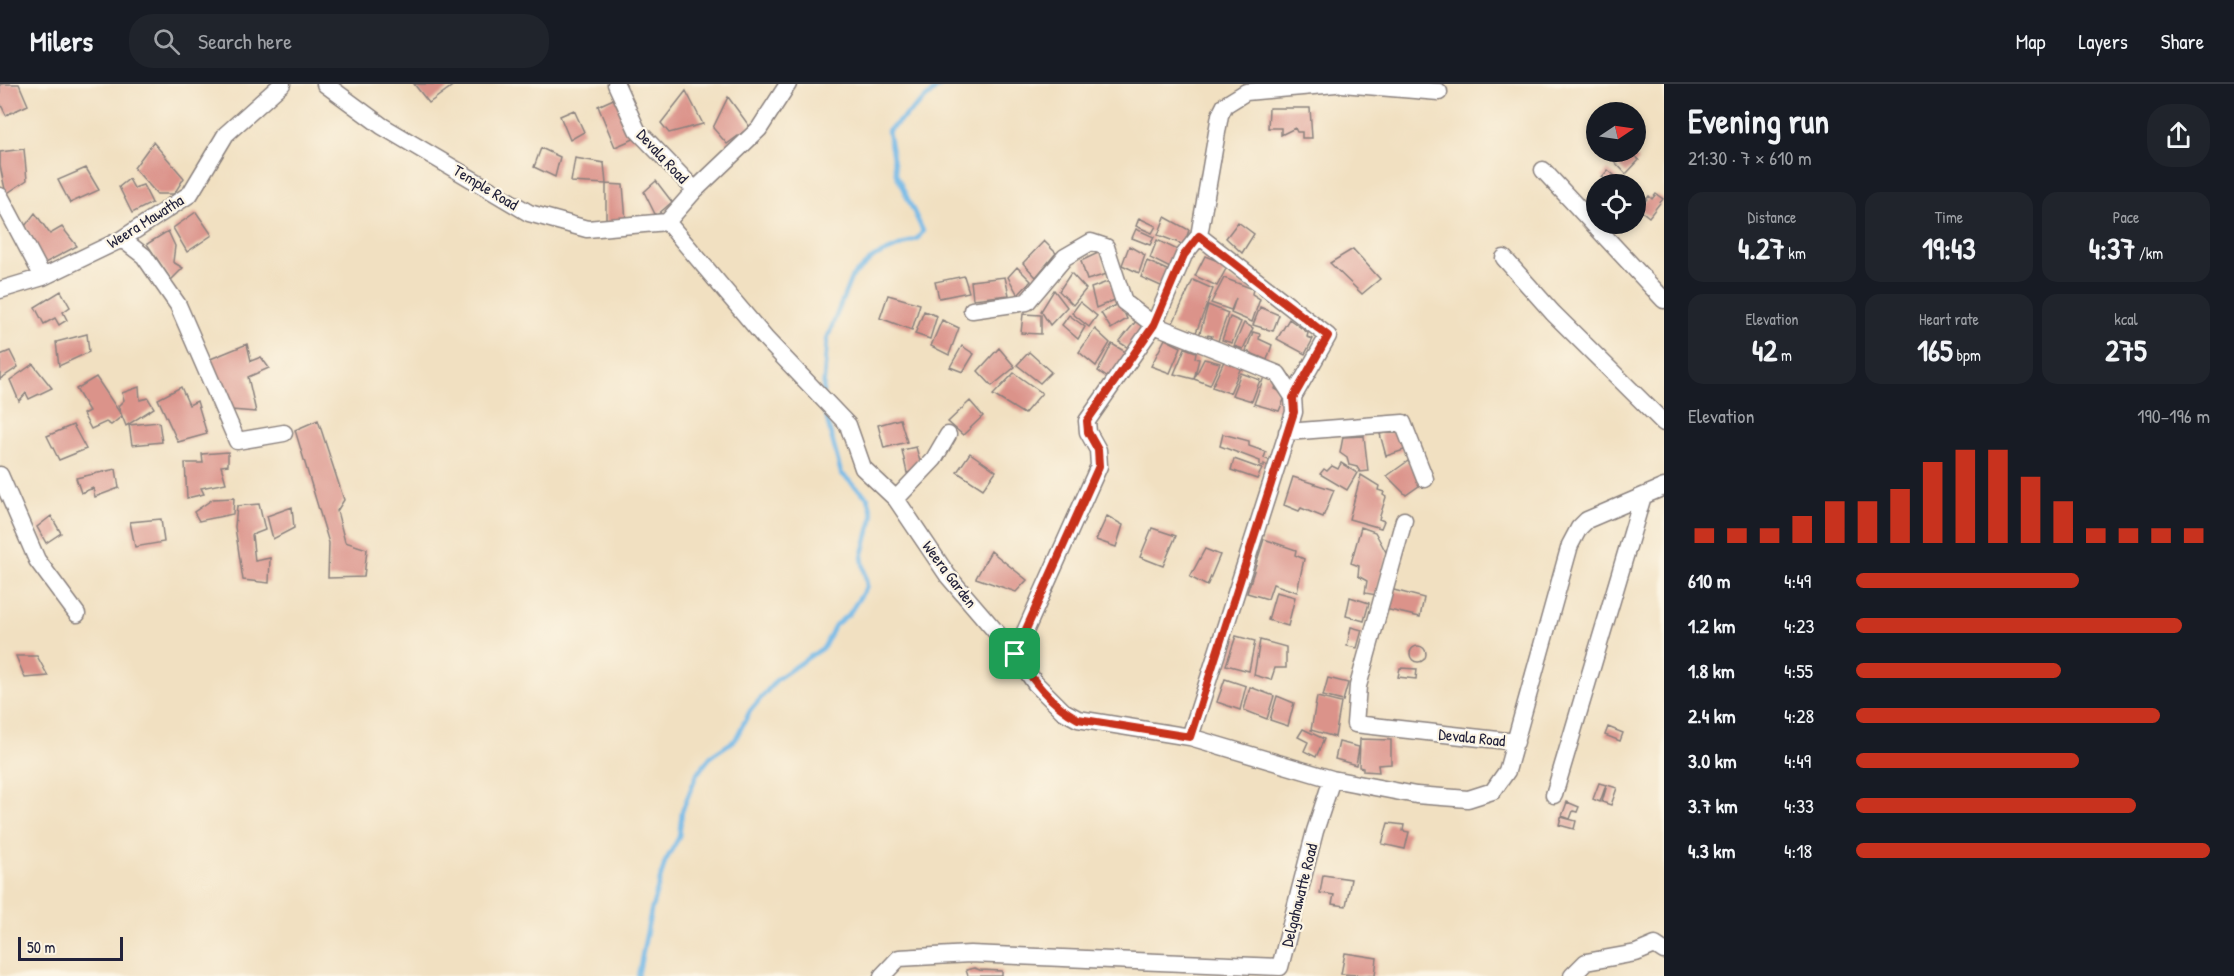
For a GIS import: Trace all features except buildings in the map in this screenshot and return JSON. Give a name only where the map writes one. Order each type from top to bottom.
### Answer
[{"type":"street","name":"Weera Mawatha","points":[[0,290],[43,277],[122,239],[190,194],[226,134],[282,84]]},
{"type":"street","name":"Temple Road","points":[[326,84],[382,126],[529,213],[587,229],[667,222]]},
{"type":"street","name":"Devala Road","points":[[616,84],[637,130],[695,190],[667,222]]},
{"type":"street","points":[[695,190],[759,129],[788,84]]},
{"type":"street","points":[[1015,654],[1099,466],[1098,450],[1088,432],[1087,421],[1154,325],[1184,255],[1199,236],[1220,115],[1225,105],[1246,92],[1336,84]]},
{"type":"street","points":[[1342,84],[1439,92]]},
{"type":"street","points":[[1543,171],[1664,300]]},
{"type":"street","points":[[0,196],[43,277]]},
{"type":"street","name":"Weera Garden","points":[[667,222],[765,338],[848,425],[863,468],[896,499],[948,576],[1015,654],[1035,683],[1063,711],[1078,719],[1190,737],[1332,779],[1416,795],[1468,799],[1493,791],[1507,771],[1516,742]]},
{"type":"street","points":[[1199,236],[1328,336],[1293,398]]},
{"type":"street","points":[[122,239],[144,256],[178,306],[237,441],[284,433]]},
{"type":"street","points":[[972,310],[1028,302],[1065,257],[1092,242],[1106,247],[1124,302],[1154,325],[1278,374],[1293,398],[1294,412],[1190,737]]},
{"type":"street","points":[[1504,258],[1553,313],[1664,423]]},
{"type":"street","points":[[1287,432],[1403,423],[1425,479]]},
{"type":"street","points":[[896,499],[934,459],[948,435]]},
{"type":"street","points":[[0,475],[37,560],[77,614]]},
{"type":"street","name":"Devala Road","points":[[1404,520],[1358,686],[1355,724],[1516,742],[1570,545],[1579,528],[1587,520],[1664,487]]},
{"type":"street","points":[[1554,795],[1643,496]]},
{"type":"street","name":"Delgahawatte Road","points":[[882,976],[898,958],[970,954],[1285,972],[1315,831],[1332,779]]},
{"type":"street","points":[[1572,976],[1586,962],[1636,953],[1655,945],[1664,951]]},
{"type":"waterway","points":[[823,393],[827,339],[851,278],[874,257],[918,238],[923,231],[896,174],[888,131],[942,84]]},
{"type":"waterway","points":[[638,976],[651,911],[665,862],[679,837],[682,811],[697,774],[711,756],[735,740],[750,711],[777,679],[824,647],[835,625],[849,614],[867,586],[862,557],[873,516],[868,498],[841,473],[825,412]]},
{"type":"route","points":[[1199,236],[1328,336],[1293,398],[1294,412],[1190,737],[1078,719],[1063,711],[1035,683],[1015,654],[1099,466],[1098,450],[1088,432],[1087,421],[1154,325],[1184,255],[1199,236]]}]
